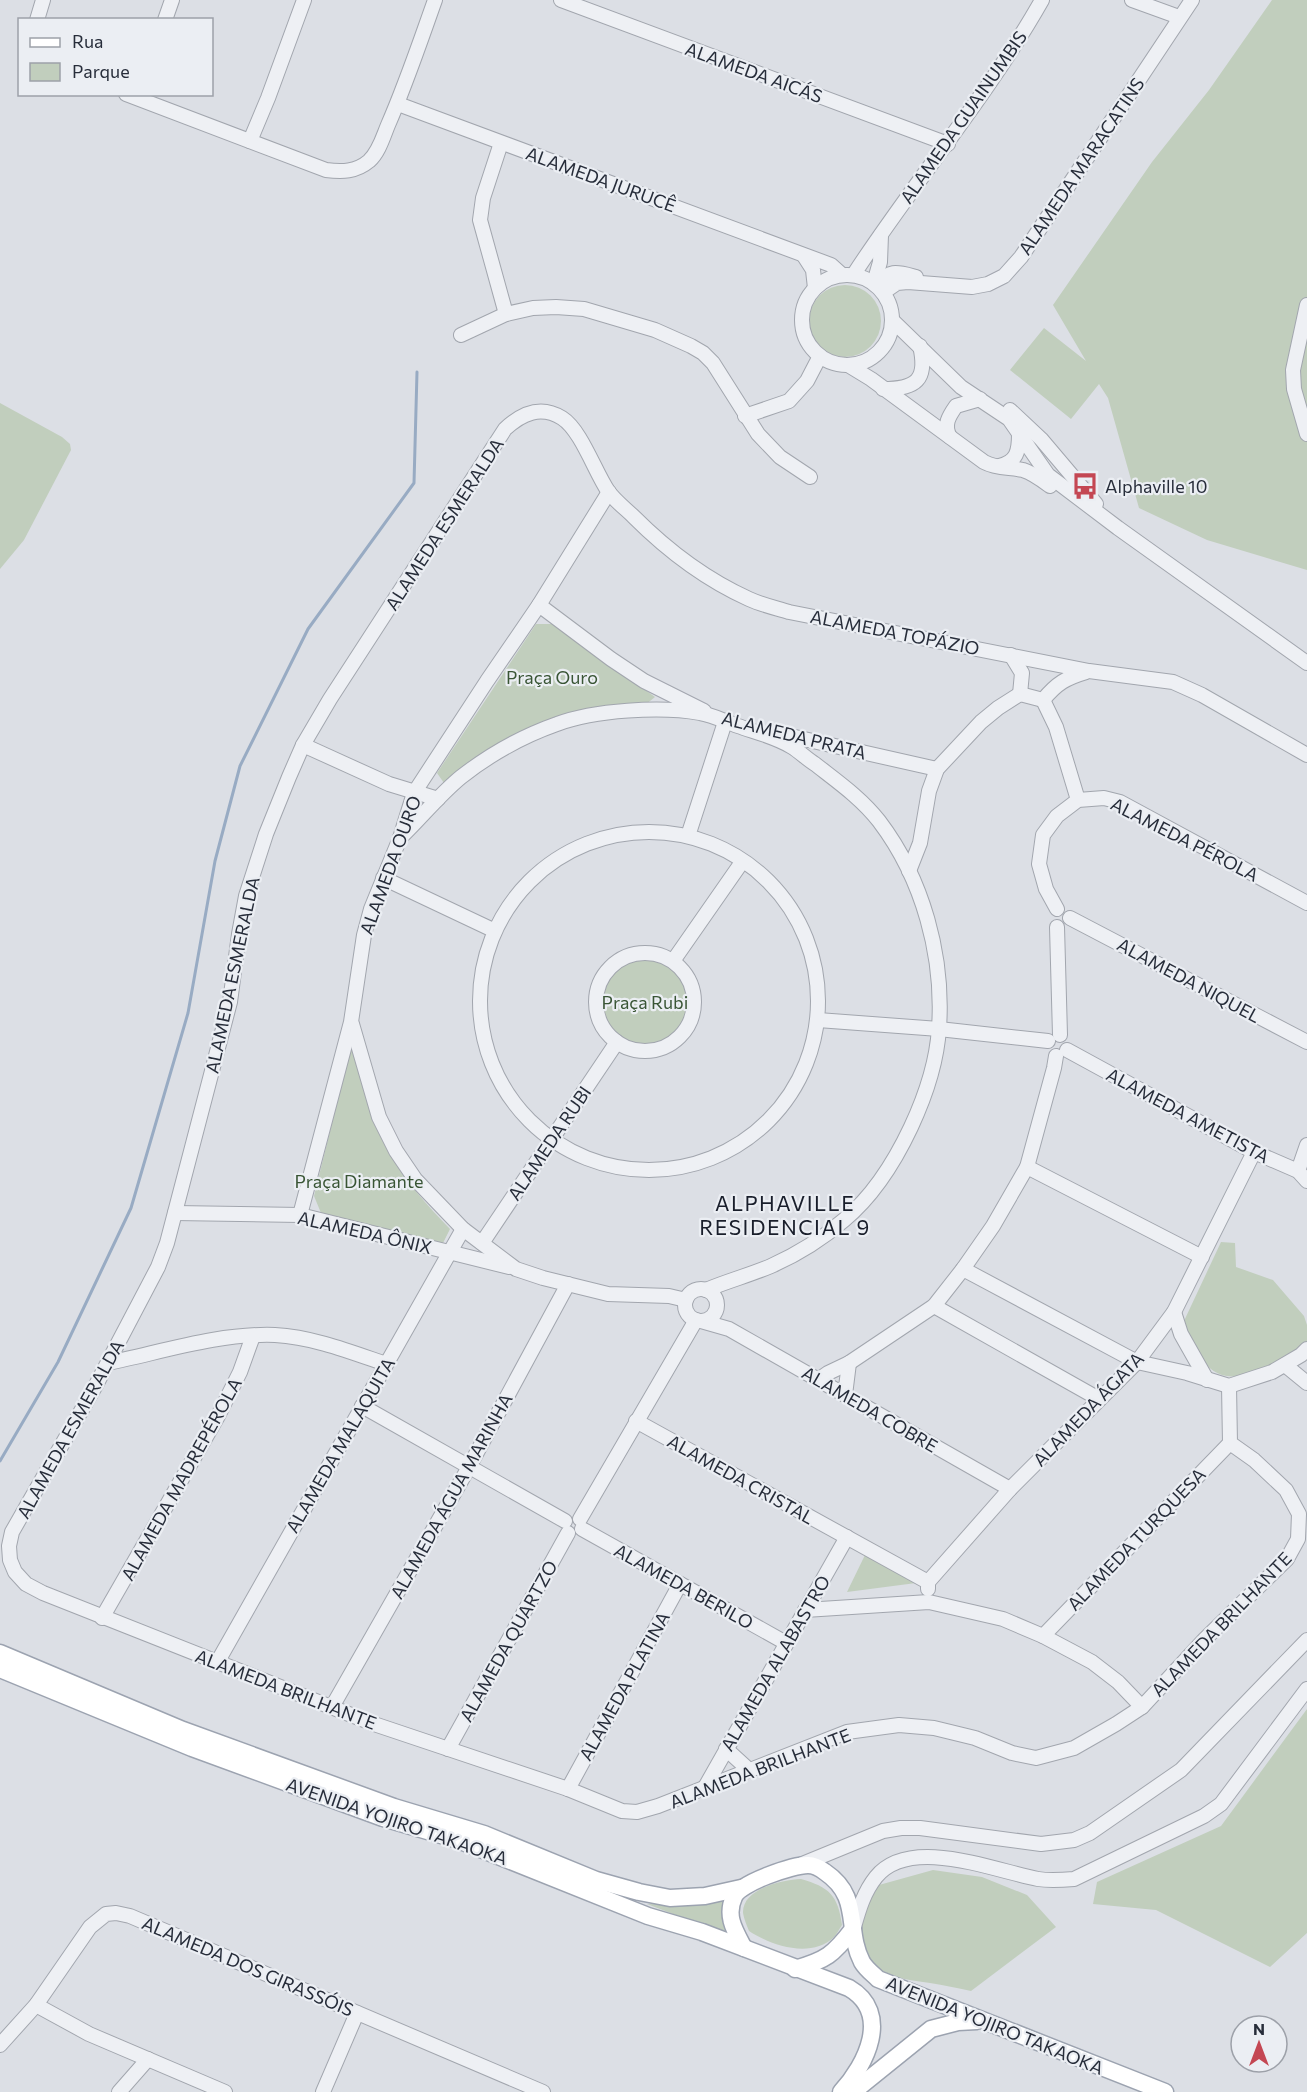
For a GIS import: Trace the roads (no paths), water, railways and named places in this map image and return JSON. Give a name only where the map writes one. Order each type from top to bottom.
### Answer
[{"type":"main road","name":"AVENIDA YOJIRO TAKAOKA","points":[[0,1653],[183,1730],[394,1807],[484,1834],[596,1880],[670,1898],[705,1896],[741,1888]]},
{"type":"main road","name":"AVENIDA YOJIRO TAKAOKA","points":[[0,1669],[192,1748],[383,1818],[458,1840],[648,1916],[702,1932],[849,1988],[859,1994],[865,2002],[872,2024],[871,2043],[854,2078],[841,2092]]},
{"type":"main road","points":[[744,1948],[733,1929],[729,1913],[734,1894],[741,1888],[793,1868],[811,1865],[824,1870],[837,1881],[849,1899],[853,1929],[831,1955],[817,1963],[795,1969]]},
{"type":"main road","name":"AVENIDA YOJIRO TAKAOKA","points":[[853,1929],[855,1942],[864,1965],[878,1979],[1165,2092]]},
{"type":"main road","points":[[853,2092],[930,2029],[958,2022],[984,2021]]},
{"type":"street","points":[[38,18],[43,0]]},
{"type":"street","points":[[166,18],[172,0]]},
{"type":"street","points":[[250,141],[304,0]]},
{"type":"street","points":[[133,96],[326,170],[339,172],[361,167],[371,160],[377,151],[398,104],[435,0]]},
{"type":"street","name":"ALAMEDA AICÁS","points":[[561,0],[948,144]]},
{"type":"street","name":"ALAMEDA GUAINUMBIS","points":[[848,274],[948,144],[1042,0]]},
{"type":"street","points":[[1132,0],[1179,16]]},
{"type":"street","name":"ALAMEDA MARACATINS","points":[[879,287],[897,283],[941,283],[972,287],[988,284],[1004,276],[1021,257],[1179,16],[1192,0]]},
{"type":"street","name":"ALAMEDA JURUCÊ","points":[[398,104],[684,209],[831,265],[848,274]]},
{"type":"street","points":[[501,143],[483,198],[480,220],[506,314]]},
{"type":"street","points":[[879,287],[848,274],[827,279],[815,288],[807,298],[802,323],[804,336],[820,356],[838,364],[862,363],[874,357],[884,347],[891,334],[893,321],[891,306],[879,287],[881,232]]},
{"type":"street","points":[[804,256],[813,270],[815,288]]},
{"type":"street","points":[[1307,305],[1293,377],[1294,390],[1307,434]]},
{"type":"street","points":[[460,335],[506,314],[556,306],[584,309],[655,330],[697,350],[713,363],[758,434],[780,457],[810,477]]},
{"type":"street","points":[[893,321],[962,387],[1009,419],[1048,475],[1307,663]]},
{"type":"street","points":[[883,389],[899,389],[917,382],[923,371],[920,346]]},
{"type":"street","points":[[745,416],[789,401],[807,381],[820,356]]},
{"type":"street","points":[[848,365],[994,467],[1023,470],[1038,477],[1079,508],[1118,528]]},
{"type":"street","points":[[962,387],[1002,404],[1014,413],[1041,439],[1071,477],[1118,528]]},
{"type":"street","points":[[950,437],[946,431],[947,421],[956,406],[980,399]]},
{"type":"street","name":"ALAMEDA TOPÁZIO","points":[[544,411],[566,420],[609,492],[646,530],[680,558],[716,582],[750,600],[789,612],[1035,660],[1067,672],[1089,671],[1173,682],[1202,695],[1307,755]]},
{"type":"street","name":"ALAMEDA ESMERALDA","points":[[26,1584],[15,1572],[10,1560],[9,1546],[12,1532],[108,1363],[158,1267],[175,1213],[184,1169],[230,1002],[246,896],[266,834],[303,745],[505,429],[522,416],[544,411]]},
{"type":"street","points":[[994,467],[1014,460],[1019,447],[1020,432]]},
{"type":"street","name":"ALAMEDA OURO","points":[[300,1215],[351,1022],[370,909],[400,838],[414,793],[539,605],[609,492]]},
{"type":"street","name":"ALAMEDA PRATA","points":[[539,605],[644,681],[725,722],[937,769]]},
{"type":"street","points":[[1011,655],[1022,673],[1020,694]]},
{"type":"street","points":[[1022,673],[1035,660]]},
{"type":"street","points":[[1043,700],[1067,672]]},
{"type":"street","points":[[909,871],[920,843],[930,791],[937,769],[981,722],[1020,694],[1043,700],[1056,727],[1078,800],[1057,816],[1043,835],[1039,864],[1046,889],[1057,909]]},
{"type":"street","points":[[400,838],[461,777],[492,756],[525,738],[559,723],[595,715],[649,709],[701,713],[791,746],[850,789],[879,820],[898,849],[927,914],[939,990],[939,1029],[930,1077],[918,1112],[899,1152],[872,1191],[847,1218],[817,1242],[772,1266],[706,1290],[701,1289],[688,1296],[685,1310],[698,1321]]},
{"type":"street","points":[[688,836],[725,722]]},
{"type":"street","points":[[812,762],[821,743]]},
{"type":"street","points":[[303,745],[388,784],[438,799]]},
{"type":"street","name":"ALAMEDA PÉROLA","points":[[1078,800],[1104,798],[1120,802],[1307,903]]},
{"type":"street","points":[[651,831],[688,836],[707,843],[742,862],[767,881],[797,918],[814,966],[818,1020],[814,1044],[800,1079],[781,1107],[756,1131],[727,1152],[668,1170],[629,1170],[590,1162],[549,1143],[522,1114],[504,1088],[490,1056],[483,1029],[480,993],[485,958],[493,930],[513,898],[531,879],[586,843],[614,835],[651,831]]},
{"type":"street","points":[[673,961],[742,862]]},
{"type":"street","points":[[383,878],[493,930]]},
{"type":"street","points":[[1054,1038],[1057,927],[1051,920],[1053,912],[1057,909],[1066,910],[1070,918],[1066,926],[1057,927]]},
{"type":"street","name":"ALAMEDA NIQUEL","points":[[1070,918],[1307,1042]]},
{"type":"street","points":[[646,953],[673,961],[685,972],[692,985],[695,998],[694,1012],[681,1037],[657,1050],[629,1049],[616,1042],[598,1018],[596,1002],[598,987],[605,973],[616,962],[646,953]]},
{"type":"street","points":[[818,1020],[1054,1038],[1068,1042],[1054,1068],[1028,1167],[993,1226],[963,1269],[934,1306],[849,1364],[833,1370],[818,1380]]},
{"type":"street","points":[[351,1022],[379,1116],[396,1151],[415,1179],[463,1229],[516,1269]]},
{"type":"street","name":"ALAMEDA RUBI","points":[[482,1244],[616,1042]]},
{"type":"street","name":"ALAMEDA AMETISTA","points":[[1061,1053],[1303,1176]]},
{"type":"street","points":[[1303,1176],[1307,1145]]},
{"type":"street","name":"ALAMEDA ÁGATA","points":[[928,1582],[1010,1489],[1137,1362],[1174,1312],[1254,1152]]},
{"type":"street","points":[[1028,1167],[1202,1257]]},
{"type":"street","name":"ALAMEDA ÔNIX","points":[[175,1213],[300,1215],[608,1294],[688,1296]]},
{"type":"street","name":"ALAMEDA MALAQUITA","points":[[218,1661],[463,1229]]},
{"type":"street","points":[[963,1269],[1137,1362],[1187,1373],[1229,1386],[1261,1377],[1285,1365],[1307,1349]]},
{"type":"street","points":[[362,1406],[469,1467],[566,1527],[572,1516],[581,1524],[636,1422],[698,1321],[710,1318],[716,1305],[741,1278]]},
{"type":"street","name":"ALAMEDA ÁGUA MARINHA","points":[[332,1707],[469,1467],[568,1284]]},
{"type":"street","points":[[706,1290],[714,1295],[716,1305]]},
{"type":"street","name":"ALAMEDA COBRE","points":[[716,1305],[729,1329]]},
{"type":"street","points":[[934,1306],[1099,1399]]},
{"type":"street","points":[[1174,1312],[1180,1334],[1207,1380]]},
{"type":"street","name":"ALAMEDA COBRE","points":[[698,1321],[729,1329],[1010,1489]]},
{"type":"street","points":[[108,1363],[222,1339],[275,1335],[343,1349],[386,1364]]},
{"type":"street","name":"ALAMEDA MADREPÉROLA","points":[[102,1618],[218,1416],[240,1371],[253,1336]]},
{"type":"street","points":[[845,1395],[849,1364]]},
{"type":"street","points":[[1285,1365],[1307,1383]]},
{"type":"street","points":[[1229,1386],[1230,1443]]},
{"type":"street","name":"ALAMEDA CRISTAL","points":[[636,1422],[928,1582]]},
{"type":"street","name":"ALAMEDA BRILHANTE","points":[[26,1584],[102,1618],[332,1707],[568,1789],[622,1811],[637,1812],[704,1789],[847,1732],[899,1725],[934,1728],[975,1738],[1012,1754],[1035,1758],[1074,1748],[1116,1724],[1142,1707],[1205,1639],[1287,1559],[1298,1539],[1299,1514],[1286,1490],[1254,1460],[1230,1443]]},
{"type":"street","name":"ALAMEDA TURQUESA","points":[[1043,1636],[1230,1443]]},
{"type":"street","name":"ALAMEDA BERILO","points":[[581,1524],[680,1584],[786,1643]]},
{"type":"street","name":"ALAMEDA QUARTZO","points":[[448,1749],[566,1527]]},
{"type":"street","name":"ALAMEDA ALABASTRO","points":[[704,1789],[847,1537]]},
{"type":"street","points":[[928,1582],[929,1602]]},
{"type":"street","name":"ALAMEDA PLATINA","points":[[568,1789],[680,1584]]},
{"type":"street","points":[[806,1610],[929,1602],[1003,1619],[1043,1636],[1092,1662],[1118,1682],[1142,1707]]},
{"type":"street","points":[[793,1868],[883,1832],[901,1828],[920,1828],[1041,1844],[1074,1840],[1090,1833],[1181,1770],[1307,1640]]},
{"type":"street","points":[[853,1929],[861,1902],[868,1889],[878,1875],[894,1864],[916,1858],[944,1857],[1039,1879],[1058,1881],[1074,1879],[1204,1816],[1221,1804],[1307,1689]]},
{"type":"street","points":[[726,1749],[749,1770]]},
{"type":"street","name":"ALAMEDA DOS GIRASSÓIS","points":[[0,2045],[36,2005],[90,1927],[106,1914],[116,1913],[130,1916],[543,2092]]},
{"type":"street","points":[[36,2005],[89,2034],[225,2092]]},
{"type":"street","points":[[323,2092],[357,2013]]},
{"type":"street","points":[[118,2092],[148,2059]]},
{"type":"waterway","points":[[0,1461],[58,1362],[131,1208],[188,1013],[215,861],[240,766],[308,629],[414,483],[417,372]]},
{"type":"place","name":"Alphaville 10","points":[[1085,486]]},
{"type":"district","name":"ALPHAVILLE RESIDENCIAL 9","points":[[785,1214]]},
{"type":"park label","name":"Praça Ouro","points":[[552,677]]},
{"type":"park label","name":"Praça Rubi","points":[[645,1002]]},
{"type":"park label","name":"Praça Diamante","points":[[359,1181]]}]
